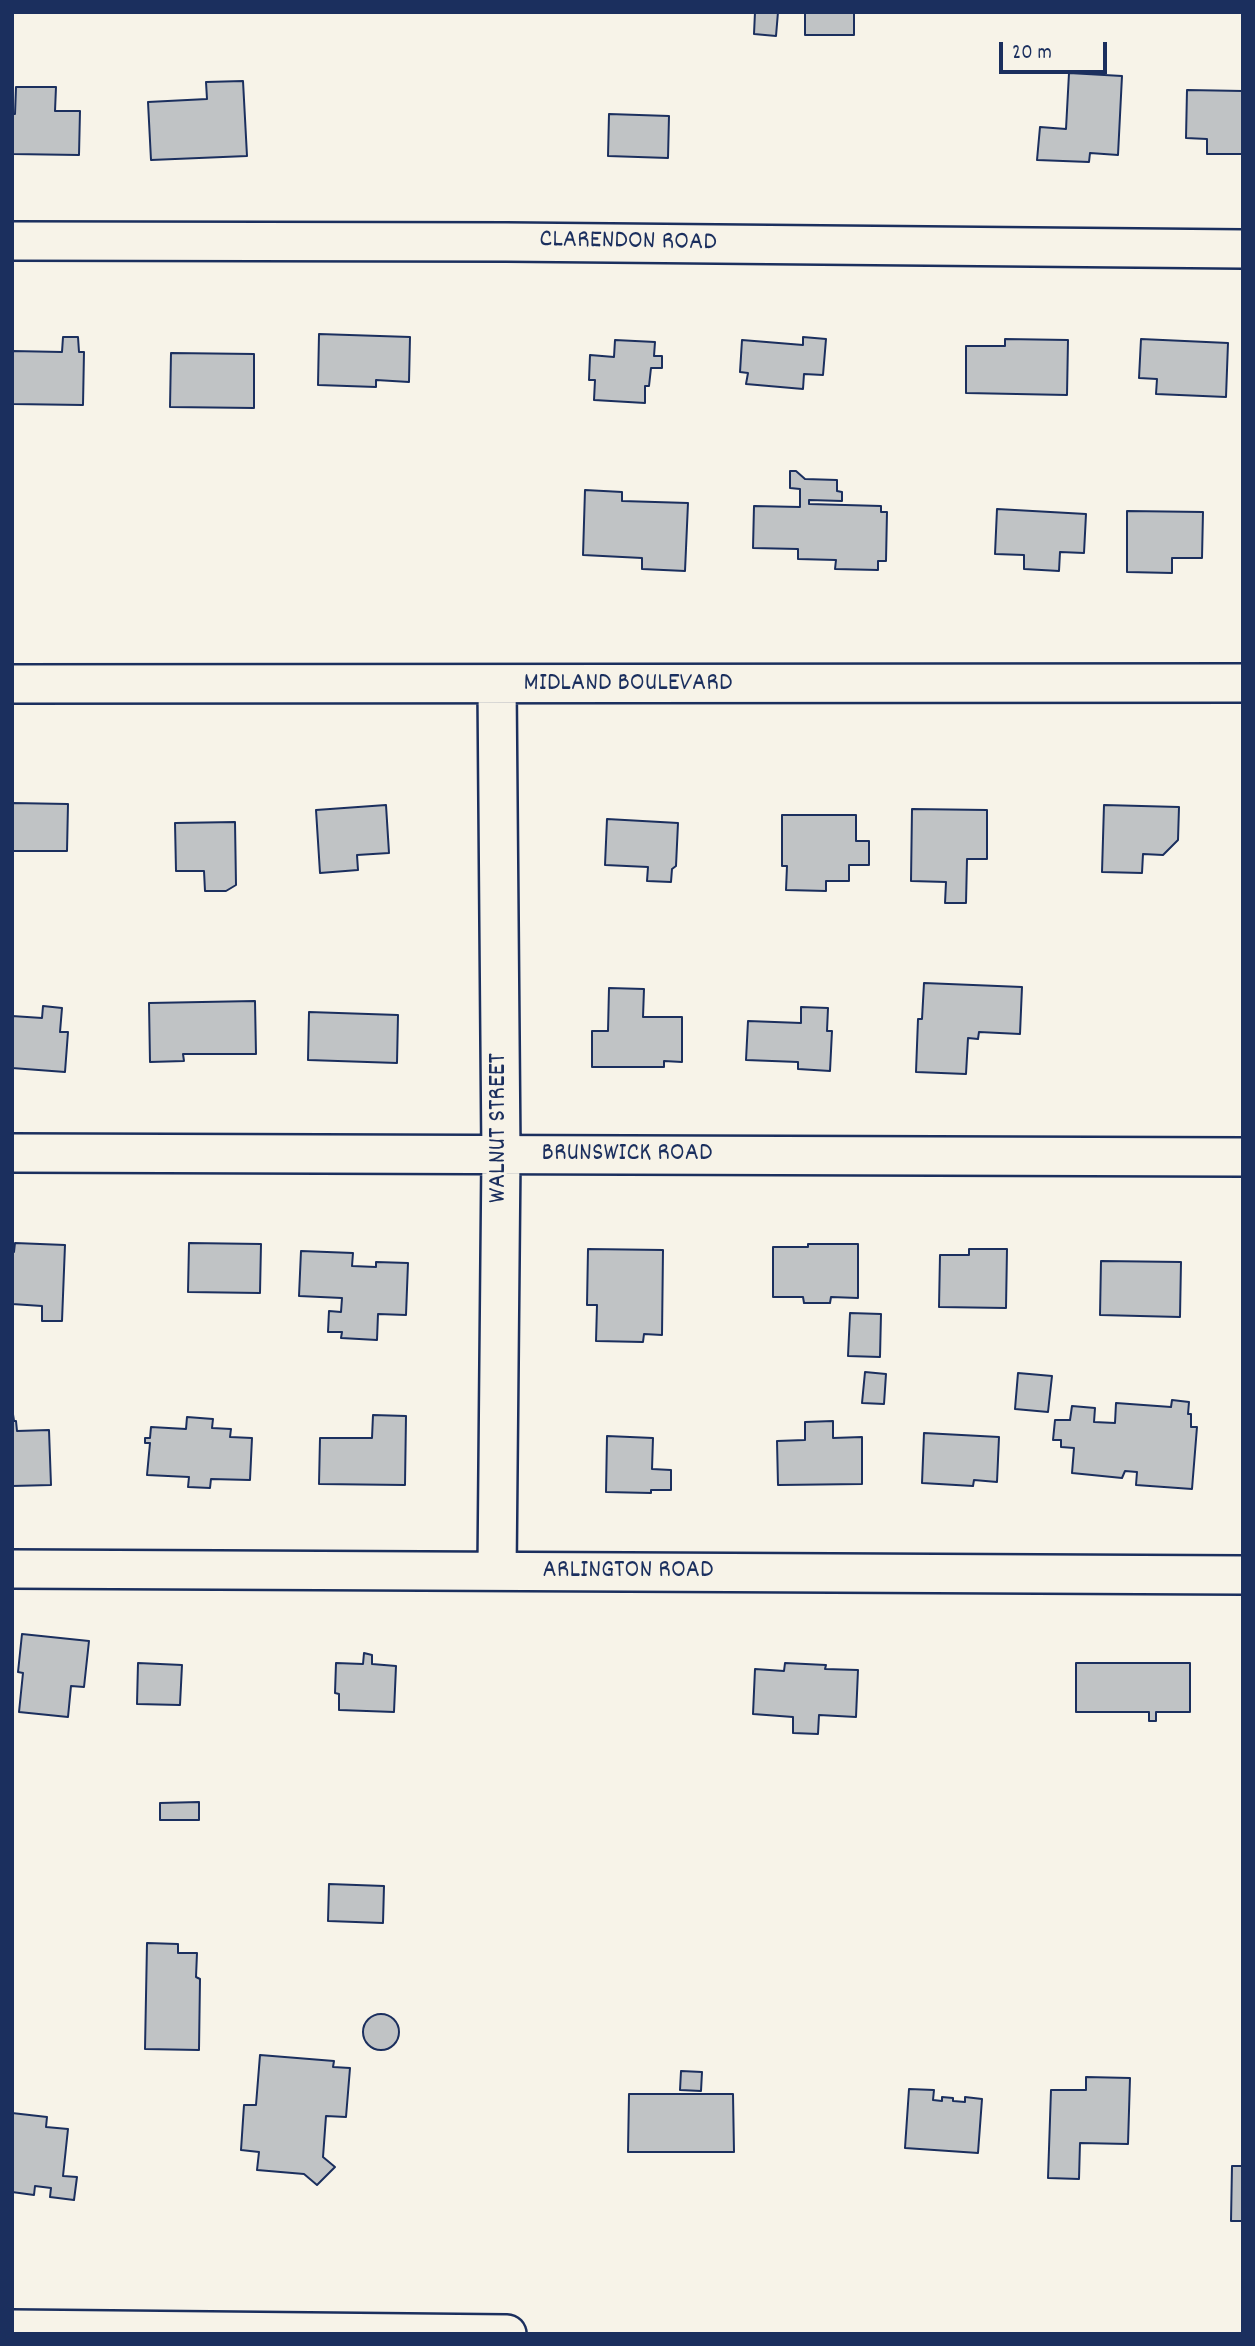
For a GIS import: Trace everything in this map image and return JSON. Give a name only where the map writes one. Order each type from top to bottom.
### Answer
[{"type":"street","name":"CLARENDON ROAD","points":[[12,241],[520,242],[1243,249]]},
{"type":"street","name":"MIDLAND BOULEVARD","points":[[12,684],[1243,683]]},
{"type":"street","name":"WALNUT STREET","points":[[497,685],[500,1155],[498,1571]]},
{"type":"street","name":"BRUNSWICK ROAD","points":[[12,1153],[1243,1157]]},
{"type":"street","name":"ARLINGTON ROAD","points":[[12,1569],[1243,1576]]},
{"type":"street","points":[[12,2329],[507,2334]]},
{"type":"building","points":[[755,12],[778,12],[776,36],[754,34]]},
{"type":"building","points":[[805,12],[854,12],[854,35],[805,35]]},
{"type":"building","points":[[1069,73],[1122,76],[1118,155],[1090,153],[1089,162],[1037,160],[1040,127],[1066,129]]},
{"type":"building","points":[[243,81],[247,156],[151,160],[148,102],[207,99],[206,82]]},
{"type":"building","points":[[16,87],[56,87],[55,111],[80,111],[79,155],[12,154],[12,114],[15,114]]},
{"type":"building","points":[[1187,90],[1243,91],[1243,154],[1207,154],[1207,139],[1186,138]]},
{"type":"building","points":[[609,114],[669,116],[668,158],[608,156]]},
{"type":"building","points":[[319,334],[410,337],[409,382],[376,380],[376,387],[318,385]]},
{"type":"building","points":[[63,337],[78,337],[79,352],[84,352],[83,405],[12,404],[12,351],[62,352]]},
{"type":"building","points":[[803,337],[826,339],[823,375],[804,374],[803,389],[746,384],[748,373],[740,372],[742,340],[803,345]]},
{"type":"building","points":[[1005,339],[1068,340],[1067,395],[966,393],[966,346],[1005,346]]},
{"type":"building","points":[[1141,339],[1228,343],[1226,397],[1156,394],[1157,379],[1139,378]]},
{"type":"building","points":[[615,340],[655,342],[654,356],[662,356],[662,368],[651,368],[649,386],[645,386],[645,403],[594,400],[595,380],[589,380],[590,355],[614,357]]},
{"type":"building","points":[[171,353],[254,354],[254,408],[170,407]]},
{"type":"building","points":[[790,471],[796,471],[805,479],[837,480],[837,491],[842,492],[842,501],[809,500],[809,504],[881,506],[881,512],[887,512],[886,561],[878,561],[878,570],[835,569],[836,560],[798,559],[798,549],[753,548],[754,506],[800,507],[800,489],[790,488]]},
{"type":"building","points":[[585,490],[622,492],[622,501],[688,503],[685,571],[642,569],[642,558],[583,555]]},
{"type":"building","points":[[997,509],[1086,514],[1084,553],[1060,552],[1059,571],[1024,569],[1024,555],[995,554]]},
{"type":"building","points":[[1127,511],[1203,512],[1202,558],[1172,558],[1172,573],[1127,572]]},
{"type":"building","points":[[12,803],[68,804],[67,851],[12,851]]},
{"type":"building","points":[[386,805],[389,853],[357,855],[358,870],[320,873],[316,810]]},
{"type":"building","points":[[1104,805],[1179,807],[1178,840],[1163,855],[1143,854],[1142,873],[1102,872]]},
{"type":"building","points":[[912,809],[987,810],[987,859],[967,859],[966,903],[945,903],[946,882],[911,881]]},
{"type":"building","points":[[782,815],[856,815],[856,841],[869,841],[869,865],[849,865],[849,881],[826,881],[826,891],[786,890],[787,866],[782,866]]},
{"type":"building","points":[[607,819],[678,823],[676,866],[672,869],[671,882],[647,881],[648,867],[605,865]]},
{"type":"building","points":[[235,822],[236,885],[226,891],[205,891],[204,871],[176,871],[175,823]]},
{"type":"building","points":[[924,983],[1022,987],[1020,1034],[979,1032],[978,1039],[968,1038],[966,1074],[916,1072],[918,1019],[922,1019]]},
{"type":"building","points":[[609,988],[644,989],[643,1017],[682,1017],[682,1062],[664,1061],[664,1067],[592,1067],[592,1031],[608,1031]]},
{"type":"building","points":[[255,1001],[256,1054],[183,1054],[184,1061],[150,1062],[149,1003]]},
{"type":"building","points":[[43,1006],[62,1008],[60,1032],[68,1032],[65,1072],[12,1068],[12,1016],[42,1018]]},
{"type":"building","points":[[801,1007],[828,1008],[827,1031],[832,1031],[830,1071],[798,1069],[798,1062],[746,1060],[748,1021],[801,1023]]},
{"type":"building","points":[[309,1012],[398,1015],[397,1063],[308,1060]]},
{"type":"building","points":[[15,1243],[65,1245],[62,1321],[42,1321],[42,1306],[12,1304],[12,1252]]},
{"type":"building","points":[[189,1243],[261,1244],[260,1293],[188,1292]]},
{"type":"building","points":[[808,1244],[858,1244],[858,1298],[831,1297],[830,1303],[804,1303],[803,1297],[773,1297],[773,1247],[808,1247]]},
{"type":"building","points":[[588,1249],[663,1250],[662,1335],[644,1334],[643,1342],[596,1341],[597,1305],[587,1305]]},
{"type":"building","points":[[969,1249],[1007,1249],[1006,1308],[939,1307],[940,1255],[969,1255]]},
{"type":"building","points":[[301,1251],[353,1253],[352,1266],[376,1267],[376,1262],[408,1263],[406,1315],[378,1314],[377,1340],[341,1338],[342,1332],[328,1332],[329,1311],[341,1312],[342,1298],[299,1296]]},
{"type":"building","points":[[1101,1261],[1181,1262],[1180,1317],[1100,1315]]},
{"type":"building","points":[[850,1313],[881,1314],[880,1357],[848,1356]]},
{"type":"building","points":[[865,1372],[886,1374],[884,1404],[862,1403]]},
{"type":"building","points":[[1018,1373],[1052,1376],[1048,1412],[1015,1409]]},
{"type":"building","points":[[1172,1400],[1189,1402],[1191,1427],[1197,1427],[1192,1489],[1136,1485],[1137,1472],[1125,1471],[1122,1478],[1072,1473],[1074,1448],[1061,1447],[1061,1440],[1053,1440],[1055,1420],[1070,1420],[1072,1406],[1095,1408],[1094,1422],[1115,1423],[1116,1403],[1171,1407]]},
{"type":"building","points":[[12,1408],[17,1431],[49,1430],[51,1485],[12,1486]]},
{"type":"building","points":[[373,1415],[406,1416],[405,1485],[319,1484],[320,1438],[372,1438]]},
{"type":"building","points":[[187,1417],[213,1419],[212,1428],[231,1429],[230,1437],[252,1438],[250,1480],[211,1479],[210,1488],[188,1487],[189,1477],[147,1475],[150,1443],[145,1443],[145,1438],[150,1438],[151,1427],[186,1429]]},
{"type":"building","points":[[833,1421],[833,1438],[862,1437],[862,1484],[778,1485],[777,1441],[805,1440],[805,1422]]},
{"type":"building","points":[[924,1433],[999,1437],[997,1482],[974,1480],[973,1486],[922,1483]]},
{"type":"building","points":[[607,1436],[653,1438],[652,1469],[671,1470],[671,1490],[651,1490],[651,1493],[606,1492]]},
{"type":"building","points":[[22,1634],[89,1641],[84,1687],[71,1686],[68,1717],[19,1712],[23,1673],[18,1672]]},
{"type":"building","points":[[364,1653],[372,1655],[372,1664],[396,1666],[394,1712],[339,1710],[339,1694],[335,1693],[336,1663],[363,1664]]},
{"type":"building","points":[[138,1663],[182,1665],[180,1705],[137,1704]]},
{"type":"building","points":[[785,1663],[826,1665],[825,1669],[858,1670],[856,1717],[819,1715],[818,1734],[793,1733],[793,1717],[753,1714],[755,1669],[784,1671]]},
{"type":"building","points":[[1076,1663],[1190,1663],[1190,1712],[1156,1712],[1156,1721],[1149,1721],[1149,1712],[1076,1712]]},
{"type":"building","points":[[199,1802],[199,1820],[160,1820],[160,1803]]},
{"type":"building","points":[[329,1884],[384,1886],[383,1923],[328,1921]]},
{"type":"building","points":[[147,1943],[178,1944],[178,1953],[197,1953],[196,1977],[200,1979],[199,2050],[145,2049]]},
{"type":"building","points":[[381,2014],[393,2020],[399,2032],[393,2044],[381,2050],[369,2044],[363,2032],[369,2020]]},
{"type":"building","points":[[260,2055],[334,2061],[333,2067],[350,2068],[346,2117],[326,2116],[323,2157],[335,2167],[317,2185],[304,2174],[257,2170],[259,2152],[241,2150],[244,2105],[256,2105]]},
{"type":"building","points":[[681,2071],[702,2072],[701,2091],[680,2090]]},
{"type":"building","points":[[1086,2077],[1130,2078],[1128,2144],[1080,2143],[1079,2179],[1048,2178],[1051,2090],[1086,2090]]},
{"type":"building","points":[[909,2089],[934,2090],[933,2100],[942,2101],[942,2097],[965,2102],[965,2097],[982,2099],[978,2153],[905,2148]]},
{"type":"building","points":[[629,2094],[733,2094],[734,2152],[628,2152]]},
{"type":"building","points":[[12,2113],[47,2117],[46,2127],[68,2129],[63,2176],[77,2177],[74,2200],[50,2197],[51,2188],[35,2186],[34,2195],[12,2192]]},
{"type":"building","points":[[1232,2166],[1243,2166],[1243,2221],[1231,2221]]}]
